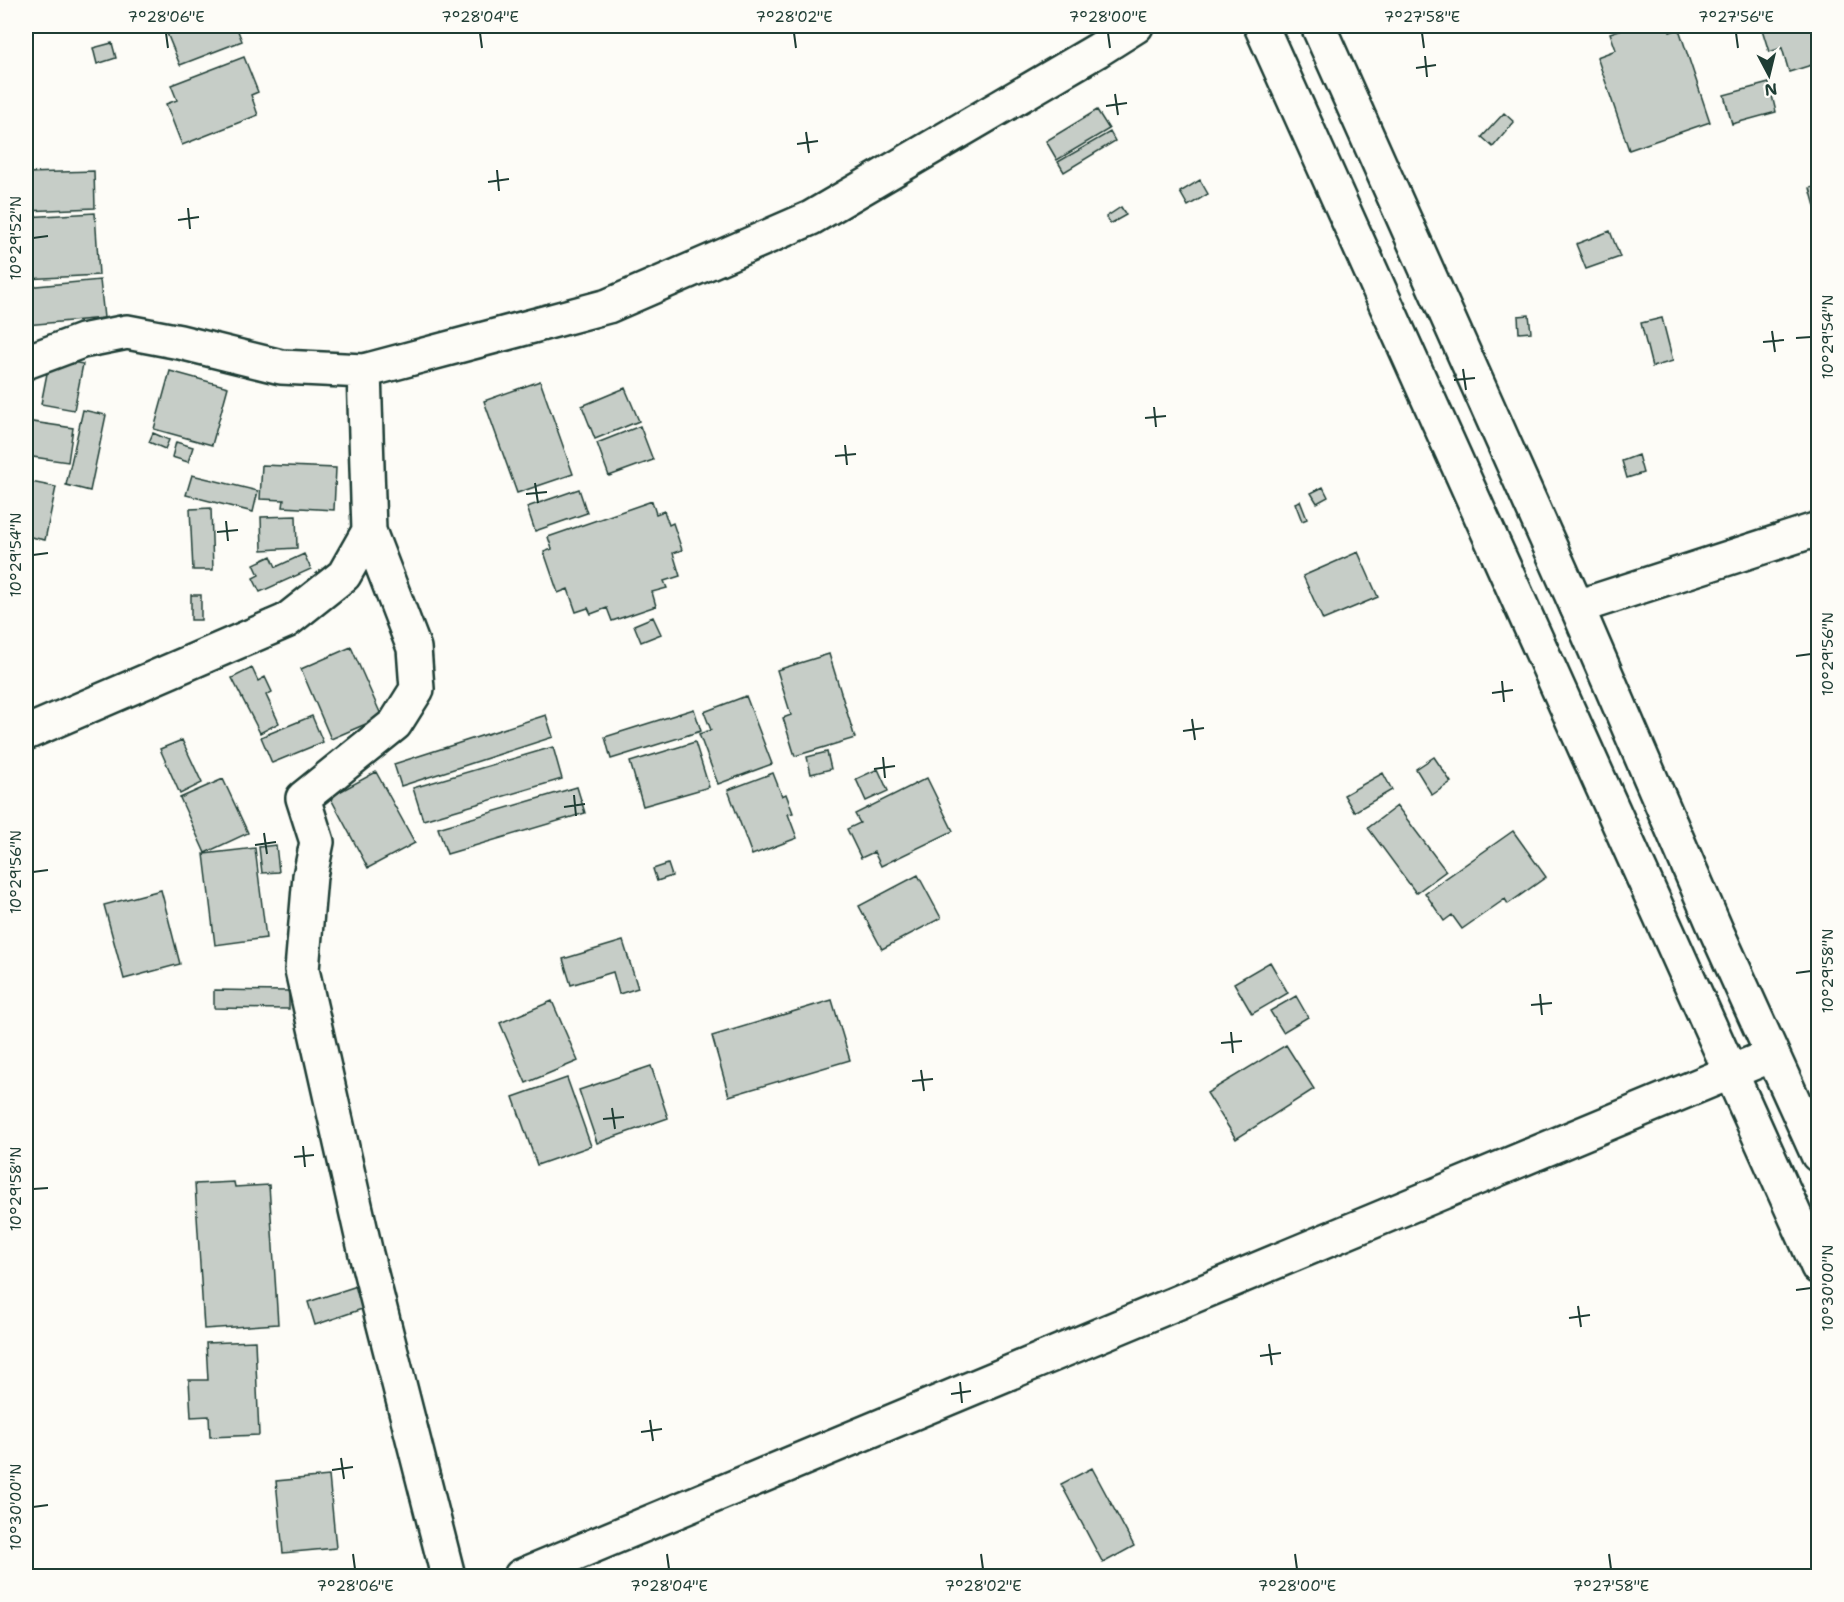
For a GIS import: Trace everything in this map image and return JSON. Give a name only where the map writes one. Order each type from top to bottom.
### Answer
[{"type":"main road","points":[[26,362],[82,341],[127,332],[180,342],[281,367],[364,371],[608,306],[811,218],[1136,26]]},
{"type":"main road","points":[[1261,26],[1818,1267]]},
{"type":"main road","points":[[1318,26],[1818,1155]]},
{"type":"main road","points":[[364,371],[369,531],[414,648],[417,688],[395,724],[303,798],[317,842],[310,876],[302,970],[366,1254],[448,1576]]},
{"type":"main road","points":[[1577,607],[1818,529]]},
{"type":"main road","points":[[26,733],[286,621],[344,575],[369,531]]},
{"type":"main road","points":[[521,1576],[1772,1055]]},
{"type":"building","points":[[164,26],[236,26],[242,41],[180,65]]},
{"type":"building","points":[[1632,26],[1668,26],[1670,32],[1679,29],[1710,122],[1629,150],[1597,57],[1616,50],[1610,33]]},
{"type":"building","points":[[1761,26],[1818,26],[1818,63],[1789,72],[1782,48],[1769,52]]},
{"type":"building","points":[[112,43],[116,58],[97,64],[93,48]]},
{"type":"building","points":[[244,57],[258,92],[251,95],[258,115],[182,145],[166,104],[177,100],[171,85]]},
{"type":"building","points":[[1769,83],[1776,112],[1732,124],[1724,95]]},
{"type":"building","points":[[1097,110],[1109,129],[1057,160],[1046,141]]},
{"type":"building","points":[[1504,113],[1514,122],[1493,147],[1482,137]]},
{"type":"building","points":[[1110,132],[1115,141],[1064,172],[1058,162]]},
{"type":"building","points":[[94,171],[95,208],[26,211],[26,173]]},
{"type":"building","points":[[1200,180],[1208,194],[1188,206],[1180,192]]},
{"type":"building","points":[[1818,186],[1818,217],[1810,188]]},
{"type":"building","points":[[1121,207],[1126,215],[1110,224],[1106,217]]},
{"type":"building","points":[[95,213],[99,275],[26,279],[26,217]]},
{"type":"building","points":[[1610,231],[1620,257],[1586,269],[1576,244]]},
{"type":"building","points":[[100,280],[104,318],[26,325],[26,287]]},
{"type":"building","points":[[1529,315],[1531,332],[1519,333],[1518,316]]},
{"type":"building","points":[[1662,318],[1673,361],[1652,367],[1641,323]]},
{"type":"building","points":[[50,358],[83,364],[74,410],[41,404]]},
{"type":"building","points":[[170,371],[228,387],[212,445],[154,429]]},
{"type":"building","points":[[540,381],[573,474],[517,493],[484,401]]},
{"type":"building","points":[[625,388],[639,421],[595,439],[582,406]]},
{"type":"building","points":[[83,410],[106,415],[90,491],[66,485]]},
{"type":"building","points":[[26,421],[73,428],[68,462],[26,456]]},
{"type":"building","points":[[640,426],[653,460],[609,476],[597,443]]},
{"type":"building","points":[[153,433],[169,440],[165,449],[149,442]]},
{"type":"building","points":[[176,442],[193,447],[188,462],[172,457]]},
{"type":"building","points":[[1638,455],[1643,473],[1627,478],[1622,461]]},
{"type":"building","points":[[262,465],[336,468],[334,510],[283,507],[284,500],[260,499]]},
{"type":"building","points":[[192,475],[258,491],[253,512],[186,495]]},
{"type":"building","points":[[26,481],[56,487],[45,540],[26,536]]},
{"type":"building","points":[[1323,487],[1328,497],[1317,503],[1311,493]]},
{"type":"building","points":[[579,489],[587,513],[535,531],[527,507]]},
{"type":"building","points":[[652,501],[656,514],[664,511],[669,525],[673,523],[682,550],[673,553],[680,576],[664,581],[667,588],[652,592],[656,606],[612,621],[607,608],[591,614],[588,608],[576,612],[568,589],[558,593],[544,552],[552,549],[548,537]]},
{"type":"building","points":[[1300,501],[1307,519],[1302,521],[1295,503]]},
{"type":"building","points":[[211,508],[213,570],[193,570],[190,509]]},
{"type":"building","points":[[296,516],[297,548],[262,550],[261,517]]},
{"type":"building","points":[[1358,552],[1378,597],[1323,620],[1303,576]]},
{"type":"building","points":[[304,554],[311,569],[260,592],[253,578],[259,575],[254,564],[271,556],[276,567]]},
{"type":"building","points":[[191,595],[201,595],[201,620],[191,620]]},
{"type":"building","points":[[653,617],[661,634],[641,642],[634,625]]},
{"type":"building","points":[[351,647],[382,717],[331,739],[301,669]]},
{"type":"building","points":[[829,654],[855,738],[795,756],[783,718],[791,715],[777,670]]},
{"type":"building","points":[[252,668],[258,681],[265,677],[272,692],[266,695],[279,723],[260,733],[232,678]]},
{"type":"building","points":[[746,696],[772,764],[718,784],[699,734],[711,730],[704,712]]},
{"type":"building","points":[[694,709],[701,731],[611,759],[605,737]]},
{"type":"building","points":[[546,715],[553,737],[401,786],[394,764]]},
{"type":"building","points":[[312,716],[323,742],[272,763],[261,737]]},
{"type":"building","points":[[182,740],[202,783],[180,794],[160,749]]},
{"type":"building","points":[[695,742],[709,787],[643,806],[630,762]]},
{"type":"building","points":[[553,747],[562,779],[423,820],[413,788]]},
{"type":"building","points":[[827,752],[831,769],[811,774],[807,757]]},
{"type":"building","points":[[1434,757],[1451,782],[1432,795],[1416,769]]},
{"type":"building","points":[[878,769],[888,791],[866,801],[856,779]]},
{"type":"building","points":[[376,772],[415,843],[368,868],[330,797]]},
{"type":"building","points":[[773,773],[782,796],[786,794],[793,813],[788,814],[797,838],[752,855],[728,790]]},
{"type":"building","points":[[1383,773],[1392,790],[1354,812],[1344,795]]},
{"type":"building","points":[[927,778],[953,831],[881,866],[874,852],[861,858],[847,829],[860,823],[855,814]]},
{"type":"building","points":[[223,779],[248,833],[205,853],[180,798]]},
{"type":"building","points":[[577,787],[585,813],[447,854],[438,828]]},
{"type":"building","points":[[1397,806],[1446,871],[1416,893],[1368,828]]},
{"type":"building","points":[[1513,831],[1546,877],[1508,904],[1505,899],[1462,929],[1452,915],[1444,921],[1425,893]]},
{"type":"building","points":[[276,845],[279,872],[262,873],[259,847]]},
{"type":"building","points":[[255,848],[266,938],[215,945],[204,854]]},
{"type":"building","points":[[668,864],[672,876],[657,881],[653,869]]},
{"type":"building","points":[[918,875],[941,918],[882,949],[859,906]]},
{"type":"building","points":[[161,890],[180,964],[124,979],[104,905]]},
{"type":"building","points":[[623,941],[638,988],[619,994],[613,972],[571,985],[563,959]]},
{"type":"building","points":[[1270,962],[1288,993],[1252,1014],[1234,983]]},
{"type":"building","points":[[214,990],[289,991],[289,1009],[214,1008]]},
{"type":"building","points":[[1296,996],[1308,1017],[1283,1032],[1270,1011]]},
{"type":"building","points":[[832,1000],[850,1060],[729,1096],[712,1036]]},
{"type":"building","points":[[552,1001],[578,1061],[526,1083],[500,1023]]},
{"type":"building","points":[[1286,1045],[1314,1089],[1236,1139],[1207,1093]]},
{"type":"building","points":[[651,1066],[668,1118],[597,1143],[579,1090]]},
{"type":"building","points":[[567,1078],[591,1146],[537,1165],[513,1097]]},
{"type":"building","points":[[234,1182],[235,1187],[269,1185],[278,1324],[204,1329],[195,1184]]},
{"type":"building","points":[[357,1286],[365,1308],[315,1325],[308,1302]]},
{"type":"building","points":[[255,1341],[259,1435],[210,1437],[209,1416],[191,1417],[189,1380],[208,1380],[206,1343]]},
{"type":"building","points":[[1092,1468],[1134,1546],[1103,1563],[1061,1484]]},
{"type":"building","points":[[329,1476],[336,1548],[283,1553],[276,1481]]}]
